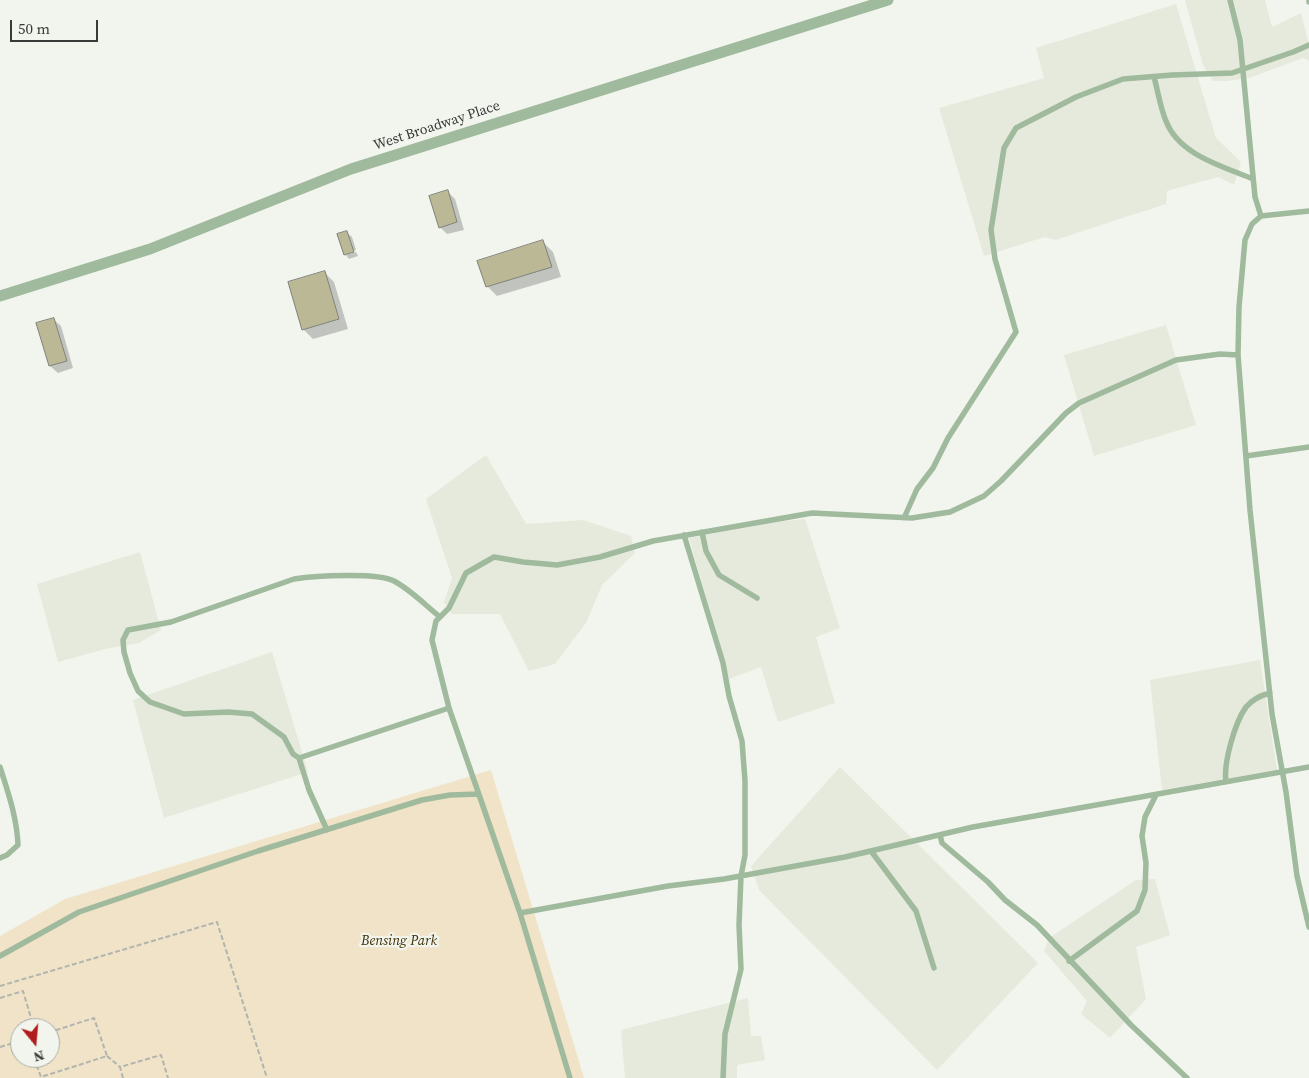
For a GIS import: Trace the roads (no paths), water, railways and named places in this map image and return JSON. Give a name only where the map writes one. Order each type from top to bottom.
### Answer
[{"type":"street","name":"West Broadway Place","points":[[0,296],[150,249],[351,169],[888,0]]},
{"type":"lane","points":[[1230,0],[1240,40],[1254,197],[1261,216]]},
{"type":"lane","points":[[904,518],[917,489],[933,468],[948,438],[1016,332],[995,259],[991,230],[1004,148],[1016,128],[1076,97],[1123,79],[1232,74],[1293,52],[1309,44]]},
{"type":"lane","points":[[1154,77],[1166,122],[1179,143],[1210,161],[1253,179]]},
{"type":"lane","points":[[1309,211],[1261,216],[1252,224],[1245,240],[1238,307],[1238,355],[1250,510],[1270,693],[1297,876],[1309,927]]},
{"type":"lane","points":[[570,1078],[520,913],[449,708],[432,640],[436,621],[449,608],[466,573],[494,557],[557,565],[600,557],[653,541],[812,513],[912,518],[950,512],[984,496],[1007,475],[1066,413],[1079,404],[1176,360],[1220,354],[1238,355]]},
{"type":"lane","points":[[1246,456],[1309,447]]},
{"type":"lane","points":[[702,532],[706,551],[719,575],[757,598]]},
{"type":"lane","points":[[684,535],[724,663],[728,690],[745,759],[745,855],[741,876],[739,925],[742,969],[725,1034],[723,1078]]},
{"type":"lane","points":[[327,830],[309,790],[299,758],[293,754],[284,737],[252,714],[228,712],[184,714],[150,702],[138,691],[124,652],[123,640],[128,630],[171,622],[294,579],[310,576],[371,576],[393,580],[440,617]]},
{"type":"lane","points":[[1226,782],[1229,751],[1236,729],[1247,706],[1262,695],[1270,693]]},
{"type":"lane","points":[[299,758],[449,708]]},
{"type":"lane","points":[[520,913],[668,886],[741,876],[871,851],[974,827],[1309,766]]},
{"type":"lane","points":[[0,767],[18,833],[18,845],[7,855],[0,858]]},
{"type":"lane","points":[[0,956],[79,912],[258,851],[422,800],[450,795],[478,794]]},
{"type":"lane","points":[[1069,960],[1137,911],[1145,890],[1146,863],[1142,836],[1145,817],[1156,795]]},
{"type":"lane","points":[[940,835],[942,843],[988,882],[1005,900],[1038,925],[1131,1025],[1187,1078]]},
{"type":"lane","points":[[871,851],[916,911],[934,968]]},
{"type":"park label","name":"Bensing Park","points":[[399,941]]}]
